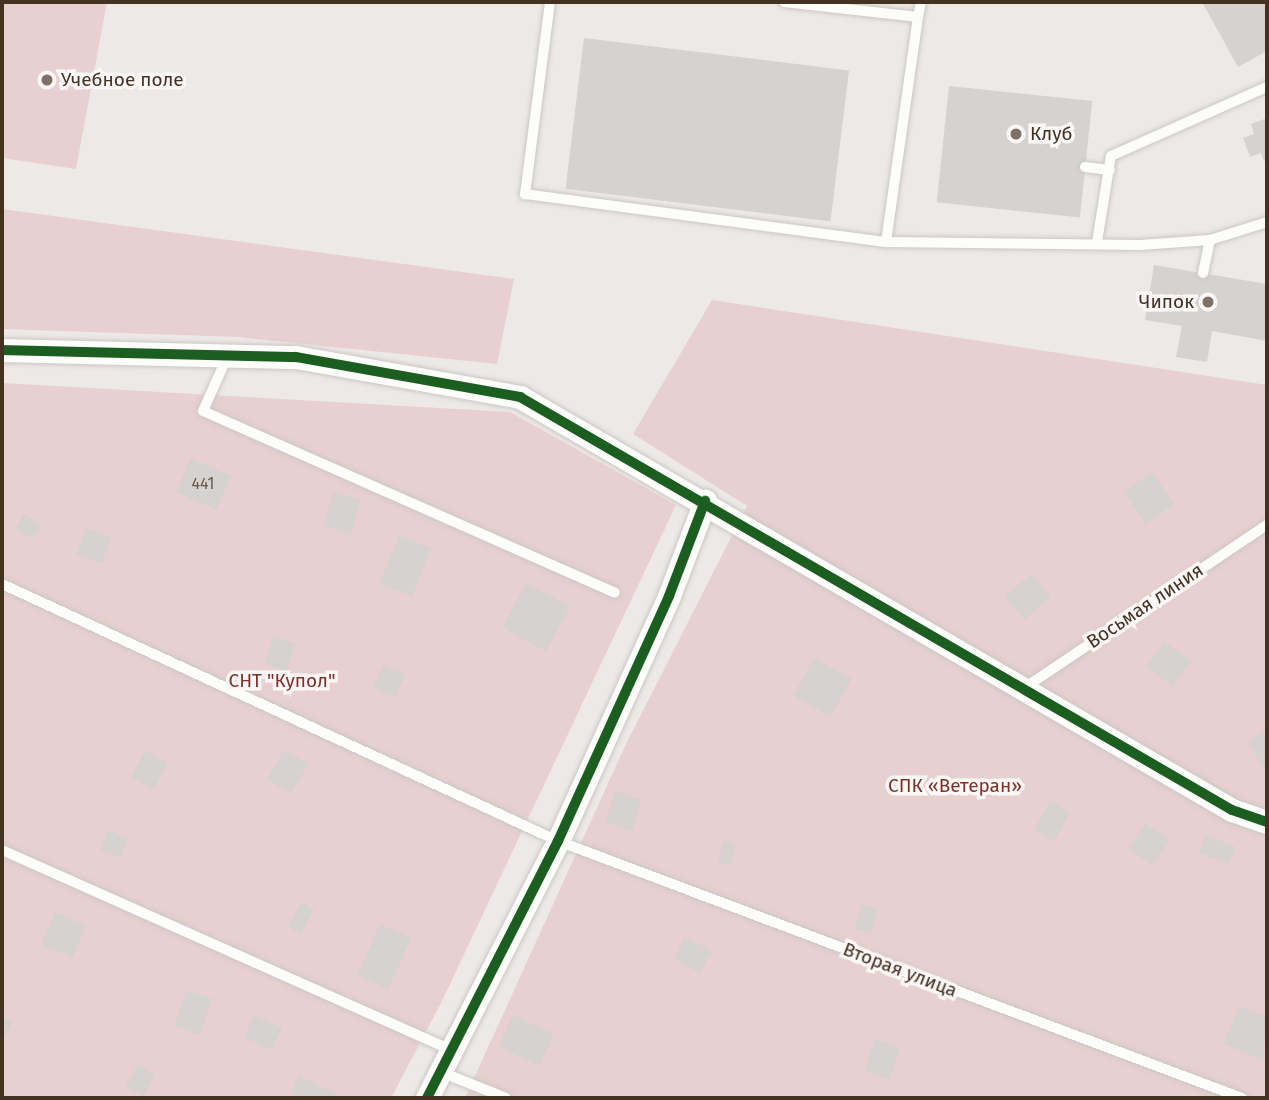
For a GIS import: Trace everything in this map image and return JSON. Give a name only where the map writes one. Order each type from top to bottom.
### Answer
[{"type":"street","points":[[2,350],[296,357],[520,397],[705,501],[1231,810],[1267,822]]},
{"type":"street","points":[[427,1098],[558,841],[669,596],[705,501]]},
{"type":"lane","points":[[550,2],[524,194],[886,242],[1097,242],[1140,246],[1210,240],[1267,222]]},
{"type":"lane","points":[[784,2],[918,17]]},
{"type":"lane","points":[[886,242],[921,2]]},
{"type":"lane","points":[[1097,242],[1111,156],[1267,87]]},
{"type":"lane","points":[[1085,167],[1110,170]]},
{"type":"lane","points":[[1203,273],[1210,240]]},
{"type":"lane","points":[[228,355],[203,411],[615,593]]},
{"type":"lane","name":"Восьмая линия","points":[[1024,688],[1267,525]]},
{"type":"lane","name":"Вторая улица","points":[[2,584],[558,841],[1242,1098]]},
{"type":"lane","points":[[2,850],[452,1051]]},
{"type":"lane","points":[[441,1072],[506,1098]]},
{"type":"green space","name":"Учебное поле","points":[[2,2],[107,2],[76,169],[2,158]]},
{"type":"green space","points":[[2,209],[514,279],[497,364],[238,337],[2,329]]},
{"type":"green space","name":"СПК «Ветеран»","points":[[712,300],[1267,385],[1267,1098],[465,1098],[625,746],[747,506],[633,434]]},
{"type":"green space","name":"СНТ \"Купол\"","points":[[2,383],[510,412],[676,505],[441,1003],[391,1098],[2,1098]]},
{"type":"building","points":[[1202,2],[1267,2],[1267,51],[1238,67]]},
{"type":"building","points":[[584,38],[849,71],[830,221],[565,189]]},
{"type":"building","name":"Клуб","points":[[949,86],[1092,101],[1080,217],[937,202]]},
{"type":"building","points":[[1267,118],[1267,160],[1264,161],[1261,153],[1250,157],[1243,138],[1254,134],[1251,124]]},
{"type":"building","name":"Чипок","points":[[1154,265],[1267,284],[1267,341],[1212,331],[1207,362],[1176,357],[1182,326],[1145,320]]},
{"type":"building","points":[[191,458],[231,476],[216,510],[176,492]]},
{"type":"building","points":[[1152,472],[1174,504],[1146,524],[1123,492]]},
{"type":"building","points":[[334,491],[362,500],[350,534],[323,525]]},
{"type":"building","points":[[24,514],[41,524],[33,539],[16,529]]},
{"type":"building","points":[[86,528],[111,537],[102,564],[76,554]]},
{"type":"building","points":[[399,535],[431,548],[412,596],[380,583]]},
{"type":"building","points":[[1031,574],[1051,597],[1024,620],[1005,597]]},
{"type":"building","points":[[526,583],[570,606],[546,652],[502,628]]},
{"type":"building","points":[[274,636],[296,644],[286,671],[264,663]]},
{"type":"building","points":[[1164,642],[1191,661],[1173,686],[1146,667]]},
{"type":"building","points":[[814,658],[852,679],[831,716],[793,696]]},
{"type":"building","points":[[383,665],[405,675],[395,698],[373,688]]},
{"type":"building","points":[[1267,729],[1267,772],[1247,742]]},
{"type":"building","points":[[284,750],[308,764],[291,793],[267,779]]},
{"type":"building","points":[[145,751],[168,763],[154,790],[131,777]]},
{"type":"building","points":[[615,791],[642,799],[632,831],[605,823]]},
{"type":"building","points":[[1050,801],[1070,812],[1054,841],[1034,830]]},
{"type":"building","points":[[1145,823],[1170,839],[1153,865],[1128,849]]},
{"type":"building","points":[[108,830],[128,838],[121,858],[100,849]]},
{"type":"building","points":[[1206,835],[1236,847],[1229,865],[1199,853]]},
{"type":"building","points":[[723,841],[736,844],[731,865],[718,862]]},
{"type":"building","points":[[301,902],[314,909],[301,934],[288,927]]},
{"type":"building","points":[[862,904],[878,909],[871,934],[854,929]]},
{"type":"building","points":[[55,912],[86,925],[73,958],[41,944]]},
{"type":"building","points":[[380,924],[411,938],[388,989],[357,975]]},
{"type":"building","points":[[685,937],[712,951],[700,973],[674,959]]},
{"type":"building","points":[[187,990],[212,999],[199,1035],[174,1026]]},
{"type":"building","points":[[1239,1006],[1267,1017],[1263,1060],[1223,1044]]},
{"type":"building","points":[[254,1015],[282,1028],[272,1050],[244,1037]]},
{"type":"building","points":[[513,1015],[554,1034],[539,1066],[498,1047]]},
{"type":"building","points":[[4,1017],[13,1021],[5,1037],[2,1036]]},
{"type":"building","points":[[875,1039],[900,1048],[889,1079],[864,1070]]},
{"type":"building","points":[[137,1065],[155,1074],[143,1096],[126,1087]]},
{"type":"building","points":[[299,1076],[337,1094],[335,1098],[302,1098],[291,1093]]},
{"type":"cycle path","points":[[2,350],[296,357],[520,397],[1232,810],[1267,822]]},
{"type":"cycle path","points":[[427,1098],[558,841],[669,596],[705,501]]},
{"type":"place","name":"Учебное поле","points":[[47,80]]},
{"type":"place","name":"Клуб","points":[[1016,134]]},
{"type":"place","name":"Чипок","points":[[1208,302]]}]
